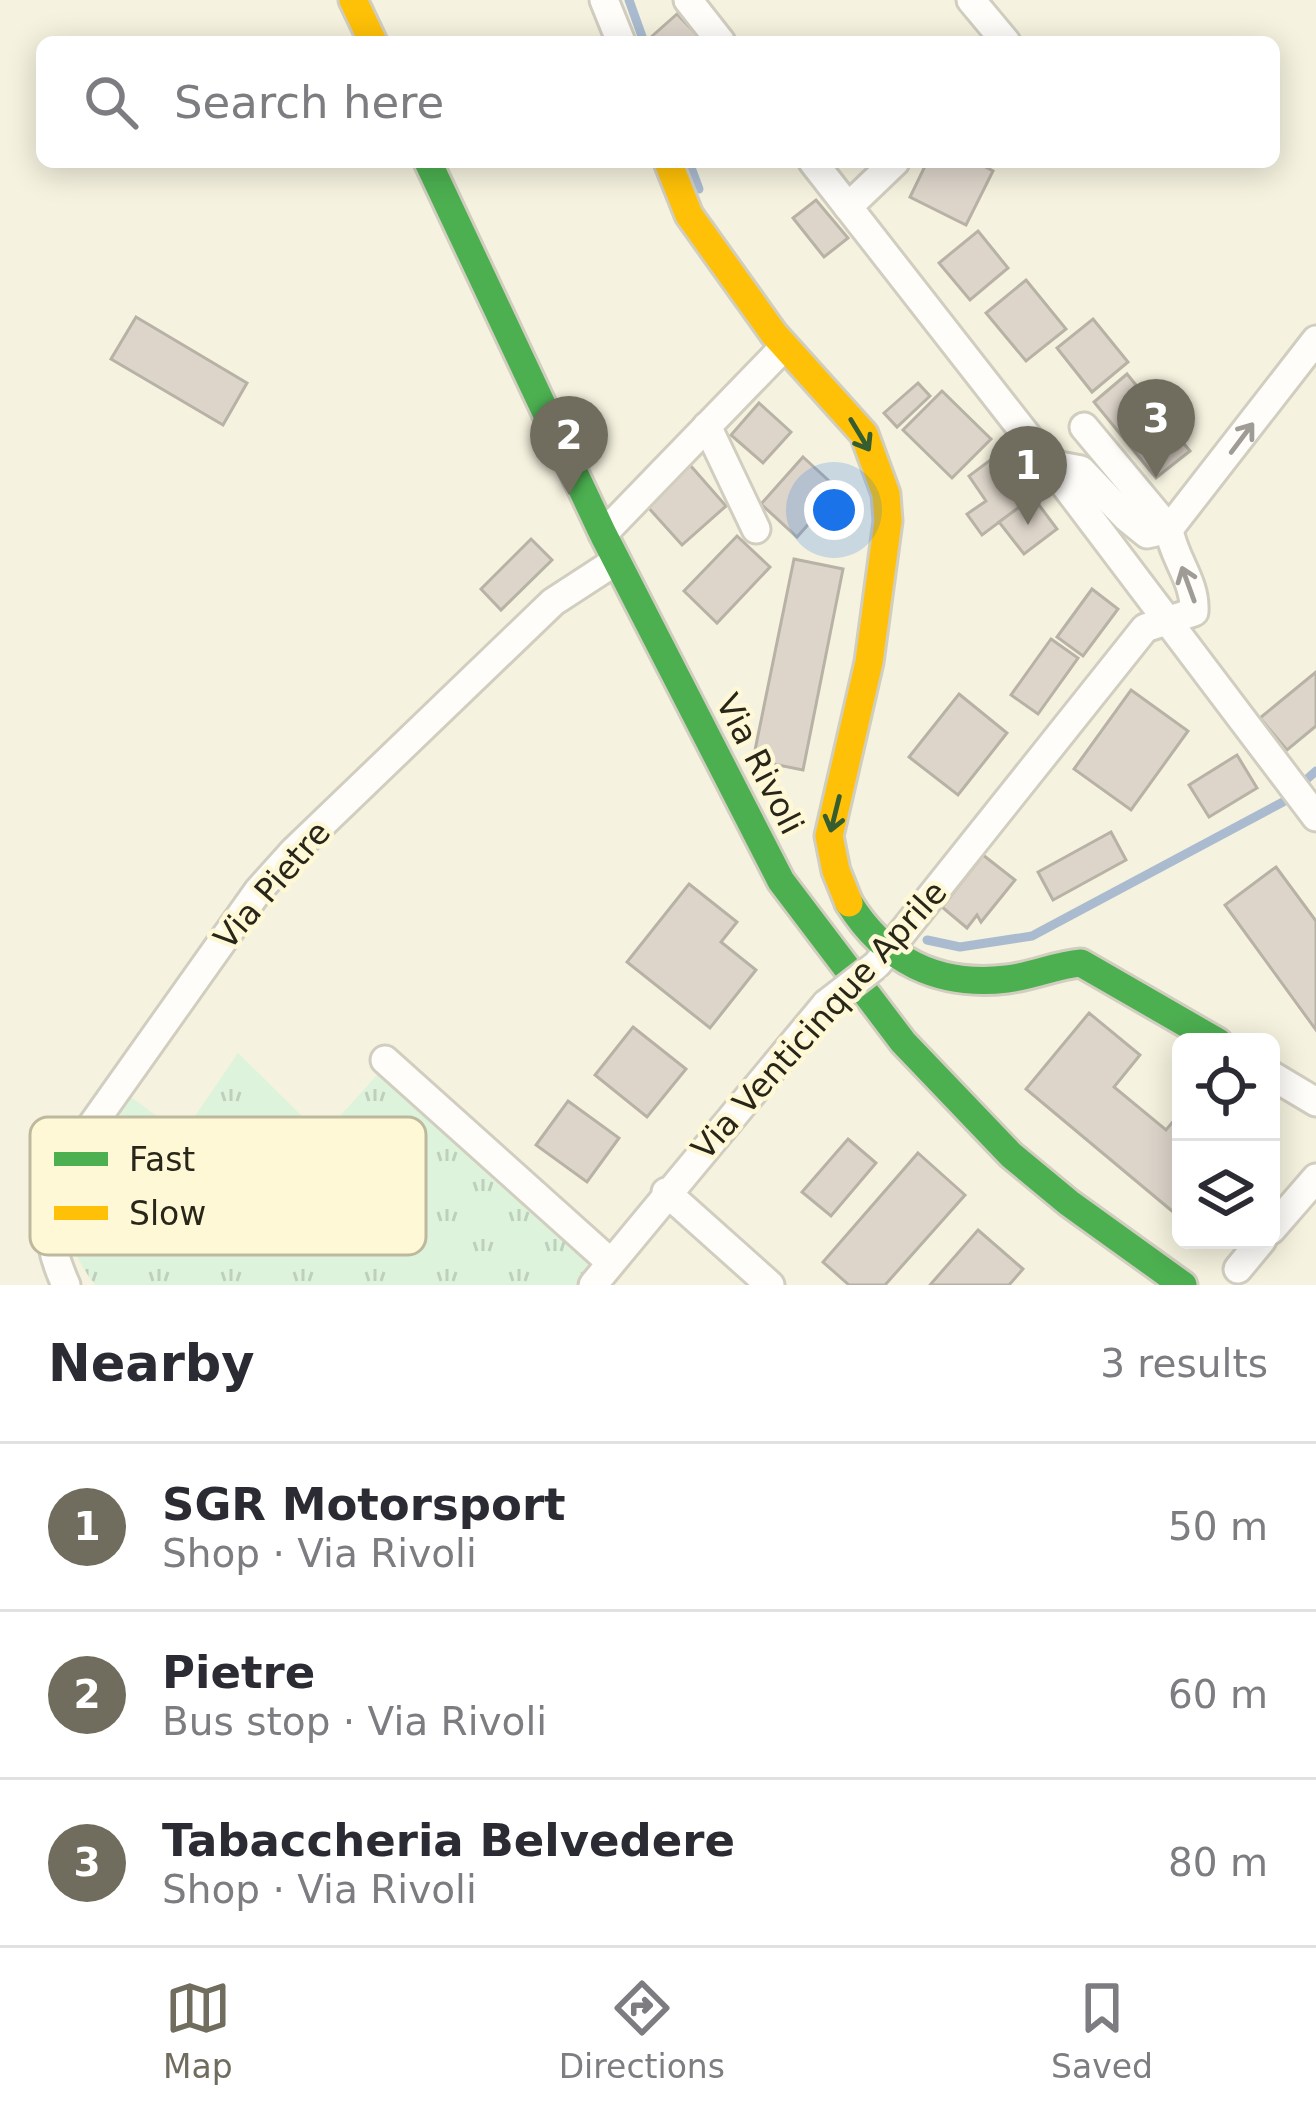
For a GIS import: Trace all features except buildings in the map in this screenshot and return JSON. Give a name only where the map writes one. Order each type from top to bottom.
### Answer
[{"type":"street","points":[[353,0],[370,36]]},
{"type":"street","points":[[604,0],[619,36]]},
{"type":"street","points":[[688,0],[716,36]]},
{"type":"street","points":[[971,0],[1001,36]]},
{"type":"street","name":"Via Rivoli","points":[[431,168],[616,561],[781,881],[903,1042],[1011,1155],[1183,1285]]},
{"type":"street","points":[[670,168],[689,215],[784,346],[864,434],[886,494],[888,521],[869,662],[830,836],[832,863],[853,913],[881,960],[918,972],[973,980],[1009,979],[1081,963],[1202,1033]]},
{"type":"street","points":[[819,168],[1316,817]]},
{"type":"street","points":[[848,207],[889,168]]},
{"type":"street","points":[[1049,464],[1081,470],[1147,534],[1168,529],[1316,340]]},
{"type":"street","points":[[603,534],[784,346]]},
{"type":"street","points":[[707,426],[756,529]]},
{"type":"street","points":[[1084,427],[1168,529],[1196,603],[1188,617],[1167,618]]},
{"type":"street","name":"Via Pietre","points":[[98,1117],[258,891],[293,852],[553,602],[616,561]]},
{"type":"street","name":"Via Venticinque Aprile","points":[[592,1285],[826,1004],[881,960],[1144,628],[1167,618]]},
{"type":"street","points":[[385,1060],[610,1262]]},
{"type":"street","points":[[1280,1080],[1316,1102]]},
{"type":"street","points":[[1280,1220],[1316,1178]]},
{"type":"street","points":[[666,1192],[770,1285]]},
{"type":"street","points":[[1238,1269],[1255,1249]]},
{"type":"street","name":"Via Pietre","points":[[56,1255],[67,1285]]},
{"type":"green space","points":[[238,1053],[303,1117],[194,1117]]},
{"type":"green space","points":[[378,1074],[426,1117],[339,1117]]},
{"type":"green space","points":[[131,1097],[158,1117],[117,1117]]},
{"type":"green space","points":[[426,1117],[600,1274],[592,1285],[95,1285],[78,1258],[426,1255]]},
{"type":"waterway","points":[[629,0],[642,36]]},
{"type":"waterway","points":[[691,168],[699,189]]},
{"type":"waterway","points":[[1307,779],[1316,771]]},
{"type":"waterway","points":[[927,940],[960,947],[1032,936],[1283,802]]},
{"type":"traffic: fast","points":[[431,168],[603,534],[781,881],[903,1042],[1011,1155],[1183,1285]]},
{"type":"traffic: fast","points":[[849,903],[897,955],[937,974],[1007,979],[1081,963],[1202,1033]]},
{"type":"traffic: slow","points":[[353,0],[370,36]]},
{"type":"traffic: slow","points":[[670,168],[689,215],[774,334],[864,434],[886,494],[888,521],[869,662],[829,836],[849,903]]},
{"type":"place","name":"Tabaccheria Belvedere","points":[[1156,478]]},
{"type":"place","name":"Pietre","points":[[569,495]]},
{"type":"place","name":"SGR Motorsport","points":[[1028,525]]}]
